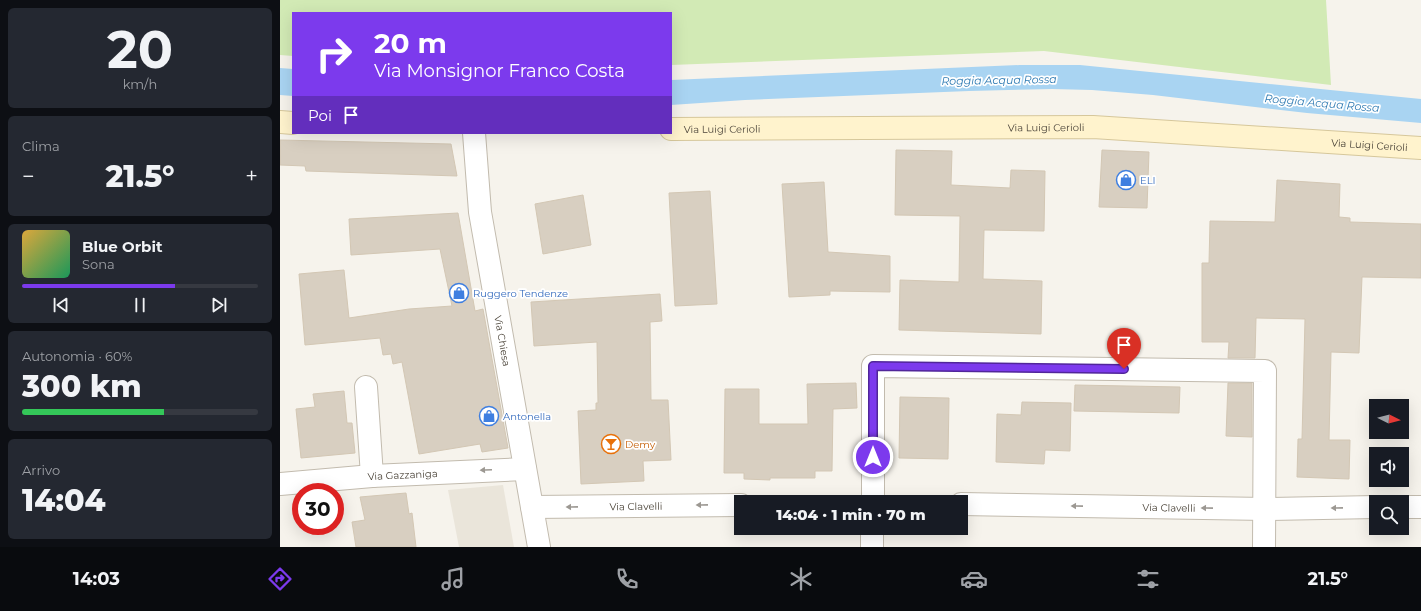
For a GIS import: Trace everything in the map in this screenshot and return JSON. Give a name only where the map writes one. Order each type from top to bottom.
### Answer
[{"type":"street","points":[[280,122],[292,123]]},
{"type":"street","name":"Via Luigi Cerioli","points":[[672,129],[1093,127],[1421,148]]},
{"type":"street","name":"Via Chiesa","points":[[474,134],[480,212],[539,547]]},
{"type":"street","points":[[873,495],[873,366],[1265,371],[1266,509],[1264,547]]},
{"type":"street","points":[[366,387],[372,476]]},
{"type":"street","name":"Via Gazzaniga","points":[[280,484],[372,476],[525,469]]},
{"type":"street","name":"Via Clavelli","points":[[968,504],[1266,509],[1369,508]]},
{"type":"street","name":"Via Clavelli","points":[[532,507],[734,505]]},
{"type":"street","points":[[1409,507],[1421,507]]},
{"type":"street","points":[[872,535],[872,547]]},
{"type":"shaded area","points":[[503,485],[514,547],[459,547],[448,490]]},
{"type":"green space","points":[[280,0],[1326,0],[1331,85],[1044,51],[672,65],[672,12],[292,12],[292,56],[280,55]]},
{"type":"water","name":"Roggia Acqua Rossa","points":[[1020,65],[1080,65],[1421,99],[1421,123],[1307,113],[1153,95],[1092,90],[1052,89],[745,100],[672,105],[672,80]]},
{"type":"water","points":[[280,68],[292,69],[292,96],[280,95]]},
{"type":"building","points":[[280,140],[451,144],[457,176],[306,171],[305,166],[280,165]]},
{"type":"building","points":[[896,150],[952,151],[951,185],[1010,188],[1011,170],[1045,171],[1044,231],[984,230],[983,279],[1042,281],[1041,334],[899,330],[900,280],[959,282],[960,216],[895,215]]},
{"type":"building","points":[[1102,150],[1149,152],[1147,208],[1099,207]]},
{"type":"building","points":[[1277,180],[1340,184],[1339,217],[1350,218],[1350,222],[1421,224],[1421,278],[1362,277],[1359,353],[1331,352],[1329,440],[1350,440],[1349,479],[1297,477],[1298,439],[1302,439],[1305,319],[1256,318],[1255,358],[1228,358],[1229,342],[1202,342],[1202,263],[1209,263],[1210,221],[1275,222]]},
{"type":"building","points":[[824,182],[828,252],[890,256],[890,292],[830,291],[830,295],[789,297],[782,184]]},
{"type":"building","points":[[710,191],[717,304],[675,306],[669,193]]},
{"type":"building","points":[[583,195],[591,245],[543,254],[535,204]]},
{"type":"building","points":[[458,213],[475,311],[483,309],[508,448],[482,452],[480,444],[419,454],[402,362],[393,364],[391,354],[383,355],[380,338],[305,345],[299,274],[344,270],[349,318],[409,309],[452,306],[440,249],[351,255],[349,219]]},
{"type":"building","points":[[660,294],[662,321],[650,322],[651,400],[668,400],[671,460],[643,461],[644,481],[581,484],[578,411],[596,410],[596,403],[598,403],[597,342],[534,346],[531,302]]},
{"type":"building","points":[[856,383],[857,408],[833,409],[832,471],[815,471],[815,478],[770,478],[770,480],[744,479],[744,473],[724,473],[725,389],[759,389],[759,424],[808,424],[807,384]]},
{"type":"building","points":[[1228,383],[1252,383],[1252,437],[1226,436]]},
{"type":"building","points":[[1075,385],[1180,387],[1179,413],[1074,411]]},
{"type":"building","points":[[344,391],[347,423],[352,423],[355,453],[301,458],[296,409],[315,407],[313,394]]},
{"type":"building","points":[[900,397],[949,398],[948,459],[899,458]]},
{"type":"building","points":[[1022,402],[1071,403],[1070,451],[1045,450],[1044,464],[996,462],[997,414],[1021,415]]},
{"type":"building","points":[[406,493],[409,514],[412,513],[416,547],[356,547],[352,522],[365,520],[360,497]]},
{"type":"place","name":"ELI","points":[[1126,180]]},
{"type":"place","name":"Ruggero Tendenze","points":[[459,293]]},
{"type":"place","name":"Antonella","points":[[489,416]]},
{"type":"place","name":"Demy","points":[[611,444]]},
{"type":"route","points":[[873,457],[873,366],[1124,369]]}]
